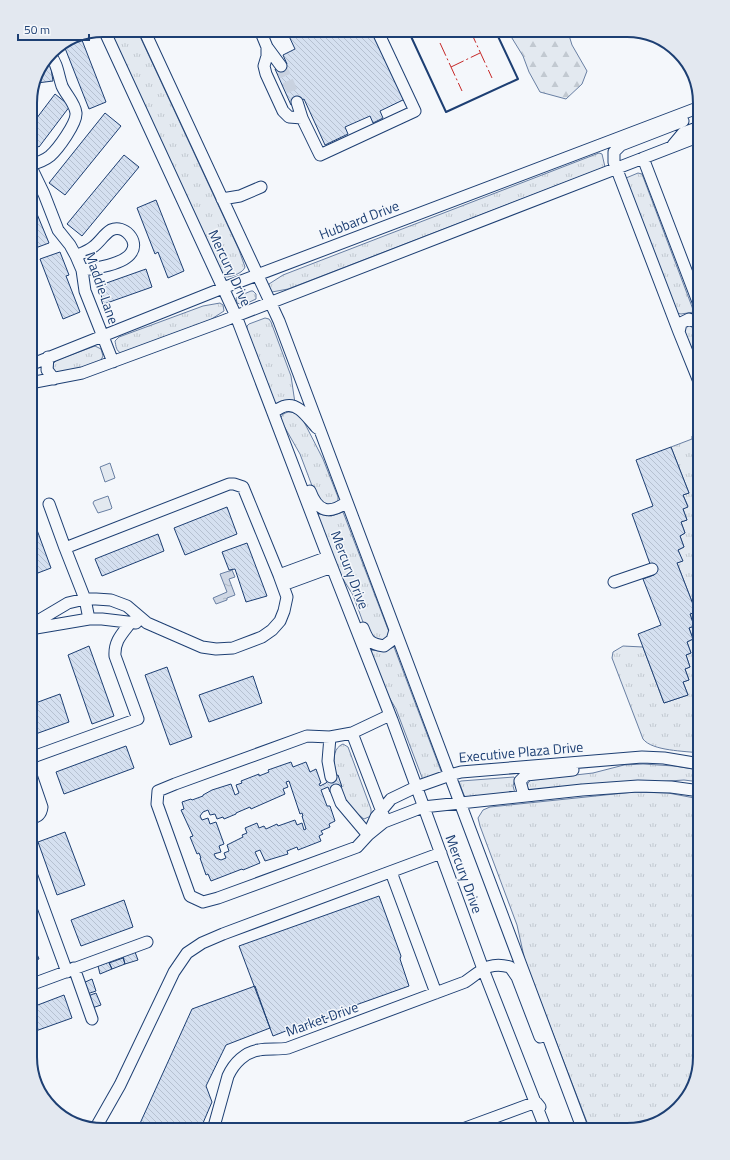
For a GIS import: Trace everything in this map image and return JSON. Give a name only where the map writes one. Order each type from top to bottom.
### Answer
[{"type":"street","name":"Mercury Drive","points":[[107,37],[236,316],[390,715],[483,969],[544,1123]]},
{"type":"street","name":"Mercury Drive","points":[[147,37],[271,302],[321,431],[580,1123]]},
{"type":"street","points":[[264,37],[281,66]]},
{"type":"street","points":[[297,102],[302,118],[320,155],[415,111],[380,37]]},
{"type":"street","points":[[268,46],[264,66],[266,74],[283,111],[289,116],[302,118]]},
{"type":"street","points":[[37,162],[45,159],[53,153],[74,125],[76,118],[76,111],[64,90],[54,59]]},
{"type":"street","name":"Hubbard Drive","points":[[37,362],[257,274],[693,110]]},
{"type":"street","points":[[693,117],[621,145],[614,152],[614,162],[693,366]]},
{"type":"street","points":[[672,147],[683,134],[693,130]]},
{"type":"street","points":[[37,382],[82,373],[113,362],[236,316],[693,139]]},
{"type":"street","points":[[643,158],[693,289]]},
{"type":"street","name":"Maddie Lane","points":[[37,180],[58,230],[70,245],[82,270],[85,291],[113,362]]},
{"type":"street","points":[[222,199],[240,196],[261,187]]},
{"type":"street","points":[[76,256],[92,248],[111,230],[117,228],[122,229],[131,237],[134,249],[127,258],[101,268],[82,270]]},
{"type":"street","points":[[679,332],[681,323],[689,319],[693,321]]},
{"type":"street","points":[[48,357],[47,370],[54,379]]},
{"type":"street","points":[[273,412],[285,406],[294,406],[302,410],[309,420],[321,431]]},
{"type":"street","points":[[278,426],[296,455],[314,502],[322,509],[331,511],[347,502]]},
{"type":"street","points":[[37,623],[68,603],[85,599],[111,600],[127,606],[147,623],[202,647],[216,649],[233,648],[262,637],[272,630],[280,621],[284,611],[287,597],[281,580],[246,492],[243,487],[234,484],[221,487],[66,548]]},
{"type":"street","points":[[48,504],[85,599],[89,619]]},
{"type":"street","points":[[281,580],[332,567],[352,599],[368,640],[375,645],[384,646],[392,640],[395,630]]},
{"type":"street","points":[[614,582],[652,569]]},
{"type":"street","points":[[37,628],[89,619],[147,623]]},
{"type":"street","points":[[37,755],[138,719],[115,656],[114,647],[131,622]]},
{"type":"street","points":[[336,790],[341,803],[368,835],[357,847],[230,894],[203,902],[190,896],[157,804],[158,791],[307,736],[330,737],[352,732],[390,715]]},
{"type":"street","points":[[352,732],[381,816],[423,807],[582,790],[638,786],[693,789]]},
{"type":"street","points":[[330,737],[328,760],[330,777]]},
{"type":"street","name":"Executive Plaza Drive","points":[[368,835],[391,799],[416,787],[461,772],[642,757],[664,758],[693,763]]},
{"type":"street","name":"Executive Plaza Drive","points":[[524,796],[520,781],[526,775],[593,768],[607,759]]},
{"type":"street","points":[[37,792],[42,807],[42,813],[37,816]]},
{"type":"street","points":[[98,1123],[120,1085],[174,972],[187,952],[202,943],[223,934],[440,853]]},
{"type":"street","points":[[391,872],[436,993]]},
{"type":"street","points":[[37,888],[70,970],[92,1019]]},
{"type":"street","points":[[37,982],[147,942]]},
{"type":"street","points":[[483,969],[500,964],[510,967],[517,977],[540,1038],[554,1054]]},
{"type":"street","name":"Market Drive","points":[[215,1123],[228,1076],[231,1070],[250,1052],[259,1050],[281,1050],[288,1048],[465,982],[483,969]]},
{"type":"street","points":[[479,1123],[536,1102],[547,1115],[550,1123]]},
{"type":"green space","points":[[112,37],[140,37],[239,250],[245,267],[244,269],[235,275],[227,277],[222,275]]},
{"type":"green space","points":[[511,37],[570,37],[572,45],[587,71],[582,84],[566,99],[540,92],[529,72],[523,56]]},
{"type":"green space","points":[[599,153],[602,154],[605,167],[288,289],[270,292],[268,286],[269,284],[283,275]]},
{"type":"green space","points":[[638,173],[642,174],[693,312],[681,314],[677,313],[626,178]]},
{"type":"green space","points":[[251,291],[256,294],[256,299],[243,305],[237,303],[237,297]]},
{"type":"green space","points":[[220,303],[223,305],[224,311],[210,320],[121,353],[117,350],[115,341],[119,337],[203,306]]},
{"type":"green space","points":[[265,318],[269,319],[271,322],[291,376],[295,403],[276,406],[247,330],[247,326],[249,324]]},
{"type":"green space","points":[[693,326],[693,354],[685,333],[685,328]]},
{"type":"green space","points":[[95,346],[101,349],[103,356],[100,362],[58,375],[53,370],[53,364],[57,360]]},
{"type":"green space","points":[[288,412],[297,414],[303,420],[323,459],[338,497],[338,502],[331,508],[317,499],[300,454],[280,419],[283,414]]},
{"type":"green space","points":[[692,436],[693,604],[677,563],[682,561],[678,550],[684,547],[680,536],[685,533],[681,522],[687,520],[683,509],[688,506],[683,495],[689,493],[671,447],[692,439]]},
{"type":"green space","points":[[110,463],[115,478],[105,482],[100,467]]},
{"type":"green space","points":[[108,496],[112,508],[98,513],[93,503],[94,501]]},
{"type":"green space","points":[[343,512],[389,632],[389,637],[381,643],[367,633],[353,595],[338,571],[318,517],[318,514],[331,516]]},
{"type":"green space","points":[[693,613],[693,623],[690,614]]},
{"type":"green space","points":[[693,626],[693,639],[689,628]]},
{"type":"green space","points":[[693,639],[693,752],[661,748],[647,743],[643,739],[612,658],[613,652],[623,646],[643,647],[664,703],[688,695],[683,682],[689,680],[685,669],[690,667],[686,655],[691,653],[687,642]]},
{"type":"green space","points":[[394,647],[441,771],[441,773],[423,780],[396,709],[379,680],[369,650],[383,651]]},
{"type":"green space","points":[[343,744],[348,747],[371,809],[371,816],[364,819],[358,815],[346,801],[337,777],[334,761],[335,754],[338,748]]},
{"type":"green space","points":[[643,764],[693,769],[693,781],[684,780],[530,791],[527,787],[531,780],[593,773],[624,765]]},
{"type":"green space","points":[[514,777],[515,779],[513,786],[515,793],[466,797],[459,782],[461,781]]},
{"type":"green space","points":[[634,792],[668,793],[693,798],[692,1066],[688,1083],[674,1104],[656,1116],[640,1122],[587,1123],[525,961],[517,925],[480,826],[478,818],[483,810],[490,807]]},
{"type":"water","points":[[232,570],[235,577],[229,579],[235,595],[216,604],[213,598],[227,592],[220,574]]},
{"type":"building","points":[[289,37],[376,37],[405,99],[380,111],[383,118],[373,123],[370,116],[345,127],[348,134],[325,145],[304,99],[291,105],[275,69],[287,64],[283,55],[295,49]]},
{"type":"building","points":[[82,40],[106,102],[89,109],[65,49]]},
{"type":"building","points":[[50,64],[53,81],[40,83]]},
{"type":"building","points":[[55,94],[70,106],[39,147],[37,146],[37,118]]},
{"type":"building","points":[[105,113],[121,126],[65,195],[49,183]]},
{"type":"building","points":[[124,155],[139,167],[82,236],[67,224]]},
{"type":"building","points":[[156,200],[184,271],[168,278],[158,252],[155,254],[137,208]]},
{"type":"building","points":[[37,214],[49,243],[37,247]]},
{"type":"building","points":[[60,252],[69,275],[66,276],[80,312],[63,319],[40,259]]},
{"type":"building","points":[[146,269],[152,287],[104,304],[98,286]]},
{"type":"building","points":[[671,447],[689,493],[683,495],[688,507],[683,509],[687,520],[681,522],[685,533],[680,536],[684,547],[678,550],[683,561],[677,563],[693,604],[693,613],[690,614],[693,626],[689,628],[693,639],[687,642],[691,653],[686,655],[690,667],[685,669],[689,680],[683,682],[688,695],[664,703],[638,634],[661,625],[643,579],[654,575],[632,514],[653,506],[636,460]]},
{"type":"building","points":[[227,507],[237,534],[185,555],[174,528]]},
{"type":"building","points":[[37,530],[51,568],[37,573]]},
{"type":"building","points":[[158,534],[164,551],[102,576],[95,559]]},
{"type":"building","points":[[247,543],[267,596],[246,602],[235,569],[229,570],[222,552]]},
{"type":"building","points":[[89,646],[114,716],[92,724],[68,655]]},
{"type":"building","points":[[167,667],[192,737],[170,745],[145,675]]},
{"type":"building","points":[[253,676],[262,703],[209,722],[199,695]]},
{"type":"building","points":[[60,694],[69,722],[37,733],[37,702]]},
{"type":"building","points":[[126,746],[134,768],[64,794],[56,772]]},
{"type":"building","points":[[291,762],[293,767],[306,762],[310,772],[316,769],[321,783],[319,784],[320,786],[326,783],[331,777],[338,775],[342,787],[330,792],[328,787],[321,790],[327,806],[330,806],[335,821],[329,824],[330,827],[321,831],[323,834],[319,836],[321,841],[298,850],[297,847],[287,851],[288,854],[265,861],[260,850],[255,852],[260,863],[211,881],[208,874],[206,875],[199,853],[197,854],[190,837],[193,836],[181,810],[184,809],[182,802],[203,796],[212,790],[231,784],[235,795],[239,793],[236,785],[242,783],[241,781],[269,772],[268,770]],"holes":[[[289,781],[300,814],[302,813],[306,829],[304,830],[302,823],[297,825],[295,820],[278,826],[277,824],[266,829],[264,826],[259,828],[257,823],[245,828],[247,833],[242,835],[243,837],[227,845],[229,851],[224,853],[226,858],[221,860],[216,858],[214,854],[221,852],[219,846],[224,844],[216,822],[210,824],[208,818],[202,820],[200,816],[203,812],[208,810],[210,815],[215,814],[217,819],[223,817],[224,819],[250,807],[251,809],[285,794],[283,789],[288,787],[286,782]]]},
{"type":"building","points":[[65,832],[85,885],[57,895],[38,842]]},
{"type":"building","points":[[379,896],[401,956],[400,959],[409,986],[353,1006],[352,1009],[304,1027],[301,1025],[273,1036],[239,946]]},
{"type":"building","points":[[124,900],[133,927],[81,946],[71,920]]},
{"type":"building","points":[[135,952],[138,960],[125,964],[123,956]]},
{"type":"building","points":[[123,958],[125,964],[112,969],[109,963]]},
{"type":"building","points":[[109,962],[112,969],[100,974],[98,966]]},
{"type":"building","points":[[92,979],[96,991],[87,994],[83,983]]},
{"type":"building","points":[[255,986],[270,1028],[226,1045],[206,1086],[212,1102],[203,1123],[140,1123],[192,1009]]},
{"type":"building","points":[[96,993],[101,1005],[92,1008],[88,996]]},
{"type":"building","points":[[64,995],[72,1018],[37,1030],[37,1005]]},
{"type":"tunnel","points":[[281,66],[297,102]]},
{"type":"wall","points":[[411,37],[446,112],[518,79],[498,37]]},
{"type":"power","points":[[473,37],[492,78]]},
{"type":"power","points":[[440,43],[462,91]]},
{"type":"power","points":[[451,67],[480,53]]}]
